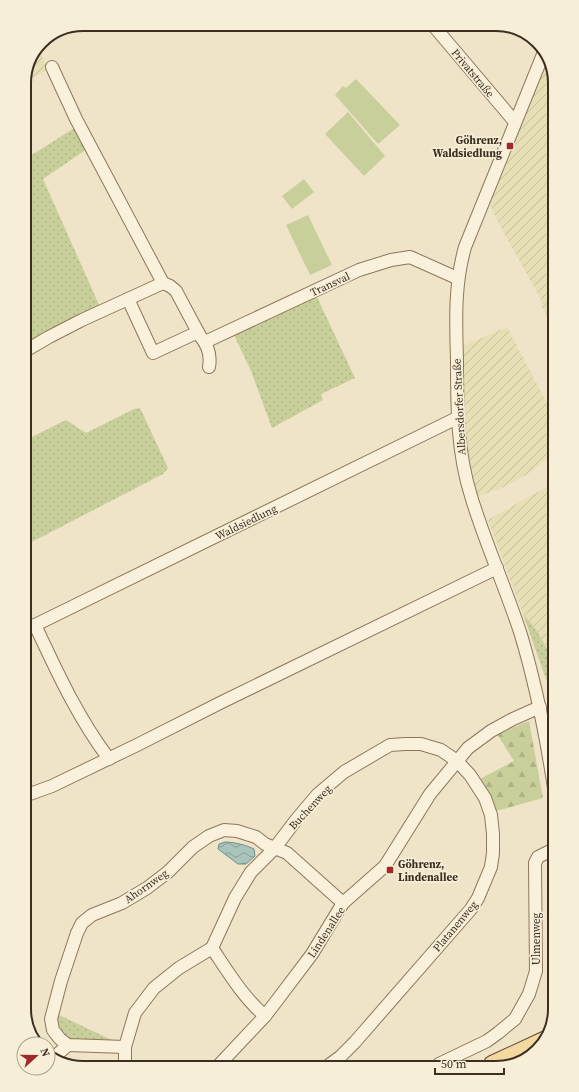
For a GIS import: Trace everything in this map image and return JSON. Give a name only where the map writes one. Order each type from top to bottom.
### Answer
[{"type":"main road","points":[[499,1061],[535,1043]]},
{"type":"street","name":"Privatstraße","points":[[438,31],[515,122]]},
{"type":"street","name":"Albersdorfer Straße","points":[[542,58],[467,240],[457,278],[456,294],[458,418],[463,464],[470,495],[520,634],[530,668],[540,707],[548,753]]},
{"type":"street","points":[[52,67],[76,119],[163,282],[176,291],[205,342],[210,358],[209,367]]},
{"type":"street","name":"Transval","points":[[205,342],[359,270],[391,260],[410,257],[457,278]]},
{"type":"street","points":[[31,348],[49,337],[163,282]]},
{"type":"street","points":[[128,299],[153,353],[198,332]]},
{"type":"street","name":"Waldsiedlung","points":[[109,759],[92,737],[31,627],[458,418]]},
{"type":"street","points":[[31,794],[52,786],[109,759],[222,702],[497,568]]},
{"type":"street","name":"Lindenallee","points":[[223,1061],[265,1016],[312,954],[343,903],[385,866],[430,794],[468,748],[491,731],[540,707]]},
{"type":"street","name":"Buchenweg","points":[[212,948],[235,898],[251,872],[274,848],[318,794],[344,772],[390,745],[421,744],[441,750],[457,761]]},
{"type":"street","name":"Platanenweg","points":[[334,1061],[355,1042],[471,909],[481,892],[491,867],[492,860],[493,834],[491,815],[485,798],[470,775],[457,761]]},
{"type":"street","name":"Ahornweg","points":[[68,1045],[60,1039],[54,1030],[51,1018],[61,981],[82,923],[92,915],[122,903],[147,888],[168,872],[193,847],[209,836],[224,830],[237,831],[256,837],[274,848],[287,853],[343,903]]},
{"type":"street","name":"Ulmenweg","points":[[445,1061],[486,1041],[498,1033],[515,1019],[529,994],[536,971],[534,863],[538,857],[548,852]]},
{"type":"street","points":[[125,1061],[125,1047],[135,1013],[154,988],[179,968],[212,948],[234,982],[265,1016]]},
{"type":"street","points":[[57,1054],[68,1045],[125,1047]]},
{"type":"shaded area","points":[[40,53],[49,69],[31,78],[36,60]]},
{"type":"shaded area","points":[[543,62],[548,83],[548,318],[542,307],[541,299],[486,198]]},
{"type":"shaded area","points":[[507,327],[548,405],[548,459],[531,472],[506,486],[477,497],[464,460],[459,348]]},
{"type":"shaded area","points":[[548,486],[548,650],[535,628],[523,614],[488,520]]},
{"type":"green space","points":[[356,79],[400,125],[378,144],[335,95],[343,86],[346,88]]},
{"type":"green space","points":[[348,112],[385,156],[364,176],[325,134]]},
{"type":"green space","points":[[76,127],[87,149],[43,179],[100,307],[31,341],[31,156]]},
{"type":"green space","points":[[304,179],[314,192],[292,209],[282,196]]},
{"type":"green space","points":[[308,215],[332,265],[310,275],[286,225]]},
{"type":"green space","points":[[316,295],[355,378],[321,394],[323,400],[272,428],[251,371],[233,333]]},
{"type":"green space","points":[[140,408],[168,468],[163,474],[31,542],[31,435],[32,437],[66,420],[86,433],[134,409]]},
{"type":"green space","points":[[523,614],[535,628],[548,650],[548,687]]},
{"type":"green space","points":[[529,721],[543,798],[496,811],[480,779],[514,761],[497,734]]},
{"type":"green space","points":[[57,1014],[116,1042],[73,1041],[63,1037],[55,1023]]},
{"type":"water","points":[[225,842],[240,844],[254,849],[255,856],[246,864],[238,864],[218,849],[219,844]]},
{"type":"place","name":"Göhrenz, Waldsiedlung","points":[[510,146]]},
{"type":"place","name":"Göhrenz, Lindenallee","points":[[390,870]]}]
